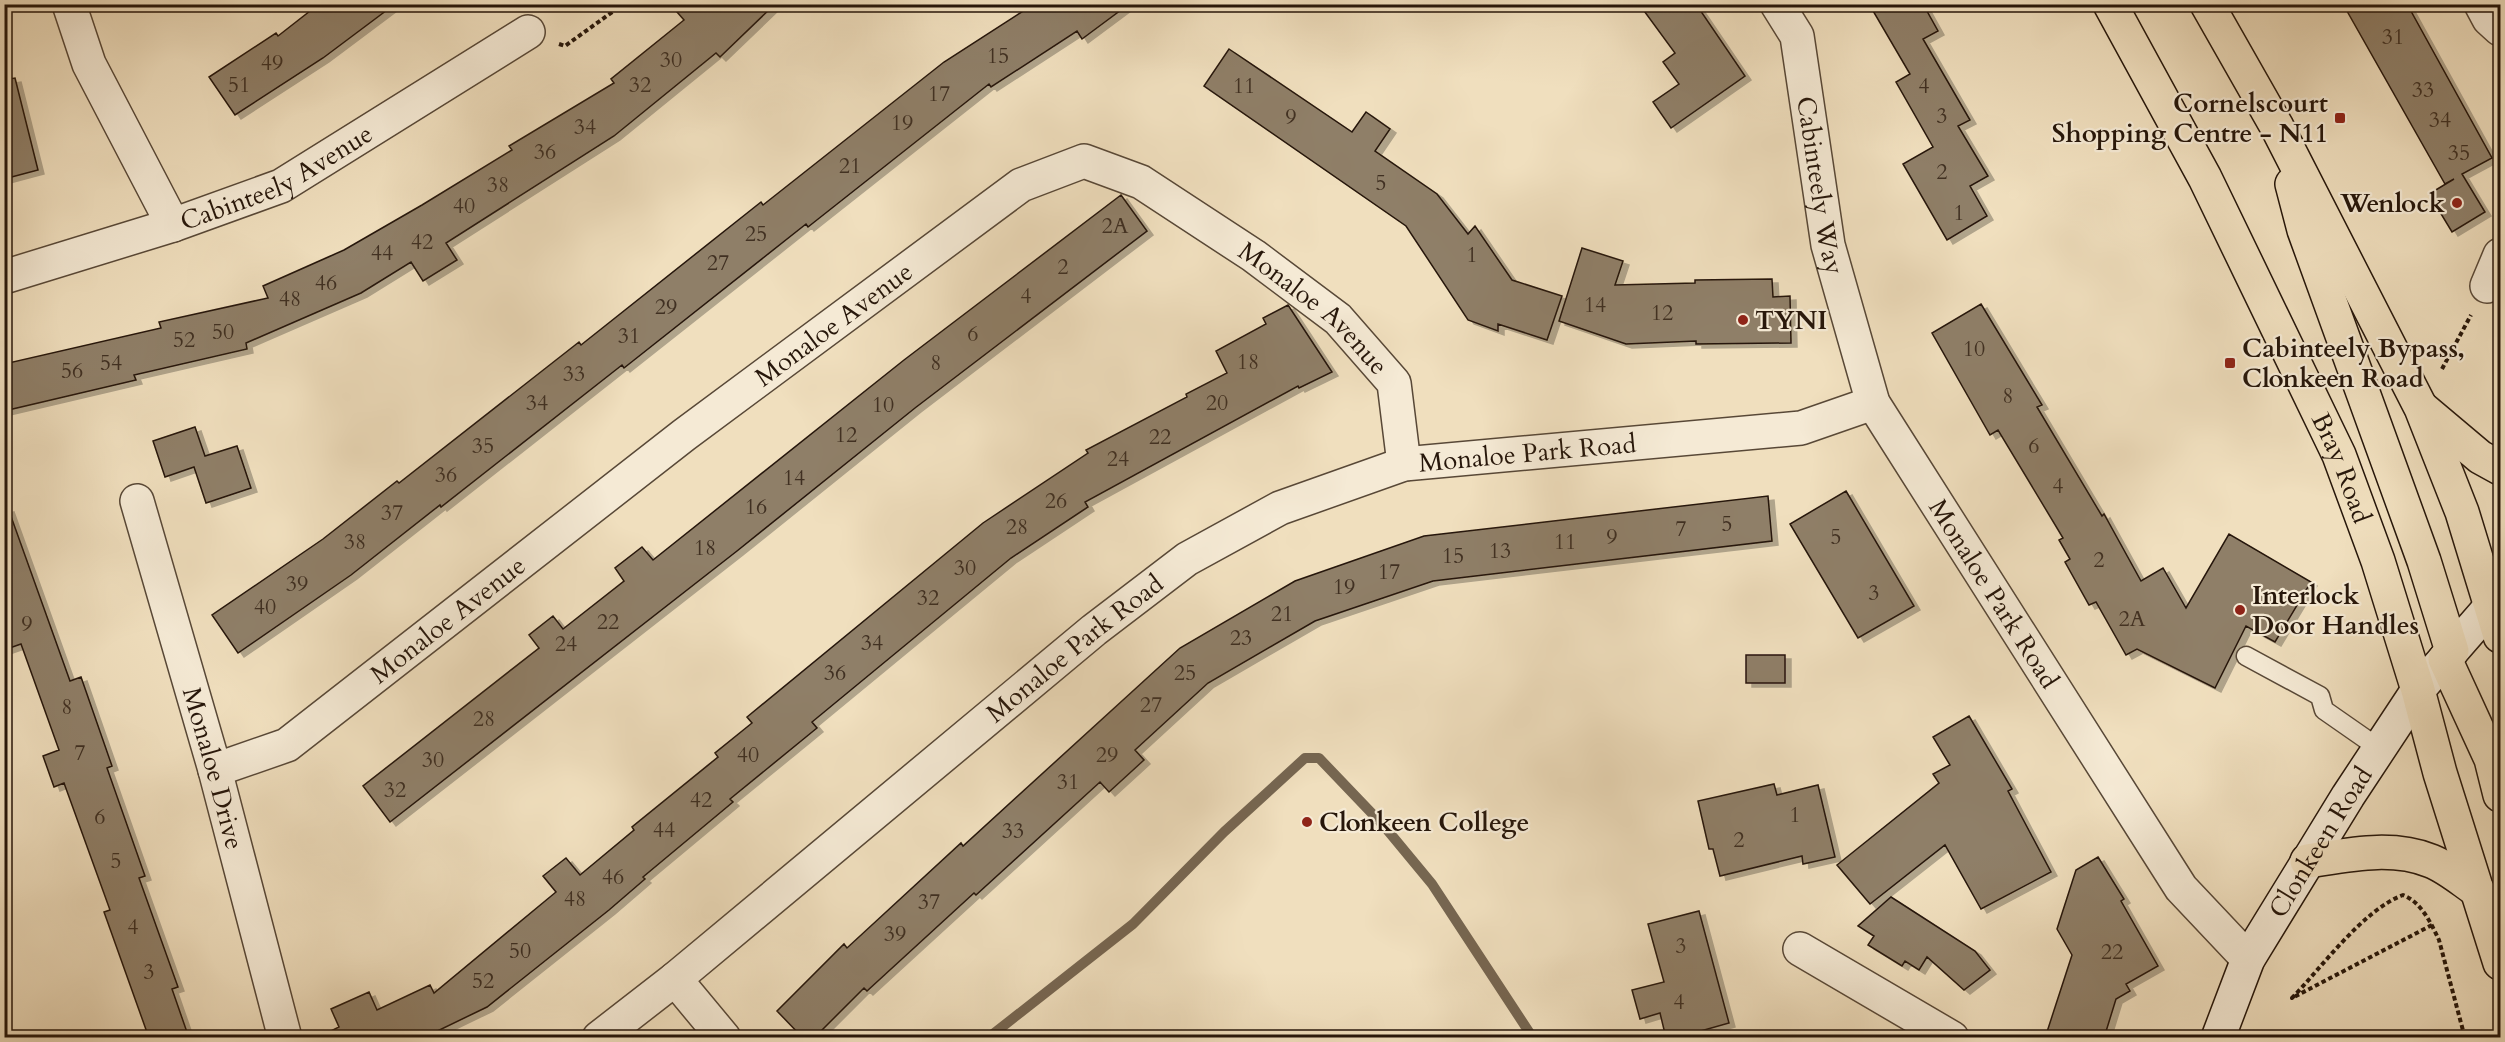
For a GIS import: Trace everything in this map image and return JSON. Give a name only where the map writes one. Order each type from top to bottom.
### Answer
[{"type":"highway","name":"Bray Road","points":[[2109,4],[2205,178],[2339,455],[2378,561],[2418,690],[2440,773],[2500,963]]},
{"type":"highway","points":[[2207,4],[2277,128],[2421,408],[2462,512],[2500,636]]},
{"type":"highway","points":[[2277,128],[2304,230],[2424,561],[2449,655],[2492,759],[2500,795]]},
{"type":"highway","points":[[2421,408],[2480,457],[2500,468]]},
{"type":"highway","points":[[2307,861],[2359,853],[2405,852],[2433,861],[2478,891]]},
{"type":"street","points":[[69,4],[89,64],[173,225]]},
{"type":"street","name":"Cabinteely Way","points":[[1777,4],[1797,36],[1828,245],[1872,403]]},
{"type":"street","points":[[2481,4],[2489,19],[2500,29]]},
{"type":"street","name":"Cabinteely Avenue","points":[[4,277],[173,225],[280,186],[528,32]]},
{"type":"street","name":"Monaloe Avenue","points":[[215,770],[287,746],[684,435],[1021,185],[1084,161],[1141,182],[1254,256],[1338,320],[1394,383],[1404,464]]},
{"type":"street","points":[[2487,286],[2500,255]]},
{"type":"street","name":"Monaloe Park Road","points":[[599,1038],[675,979],[1094,630],[1187,559],[1280,508],[1404,464],[1801,428],[1872,403],[2181,888],[2248,959]]},
{"type":"street","name":"Monaloe Drive","points":[[136,501],[215,770],[285,1038]]},
{"type":"street","name":"Clonkeen Road","points":[[2218,1038],[2248,959],[2307,861],[2418,690],[2492,605]]},
{"type":"street","points":[[1800,949],[1952,1038]]},
{"type":"street","points":[[675,979],[724,1038]]},
{"type":"lane","points":[[2246,657],[2320,696],[2324,710],[2380,748]]},
{"type":"path","points":[[528,32],[565,46],[615,10],[615,4]]},
{"type":"path","points":[[2421,408],[2487,286]]},
{"type":"path","points":[[2432,926],[2292,998],[2388,901],[2403,895],[2414,899],[2432,926],[2465,1038]]},
{"type":"building","points":[[319,4],[395,4],[323,58],[235,115],[209,77],[276,33],[278,36]]},
{"type":"building","points":[[670,4],[775,4],[720,57],[716,53],[614,136],[446,243],[457,260],[423,281],[411,262],[361,293],[246,343],[247,349],[134,375],[136,380],[4,411],[4,364],[161,328],[159,322],[268,298],[263,286],[344,250],[512,150],[509,146],[614,83],[611,79],[684,20]]},
{"type":"building","points":[[1034,4],[1129,4],[1082,39],[1077,31],[991,87],[989,84],[808,227],[806,224],[624,368],[622,365],[441,507],[440,505],[351,575],[238,653],[212,615],[323,539],[397,481],[399,483],[579,342],[581,345],[761,202],[763,205],[944,62]]},
{"type":"building","points":[[1639,4],[1696,4],[1745,76],[1671,128],[1653,102],[1679,84],[1663,62],[1675,53]]},
{"type":"building","points":[[1869,4],[1923,4],[1938,31],[1923,39],[1970,120],[1958,126],[1988,176],[1970,186],[1987,216],[1947,240],[1903,164],[1933,147],[1896,82],[1910,74]]},
{"type":"building","points":[[2343,4],[2407,4],[2492,158],[2462,174],[2485,212],[2452,232],[2429,194],[2454,179],[2445,184]]},
{"type":"building","points":[[1229,49],[1352,132],[1366,112],[1390,129],[1375,151],[1437,194],[1468,234],[1475,226],[1512,280],[1562,296],[1547,340],[1498,324],[1498,331],[1468,320],[1406,226],[1204,86]]},
{"type":"building","points":[[15,78],[38,170],[4,179],[4,80]]},
{"type":"building","points":[[1121,195],[1147,231],[915,408],[737,551],[390,822],[363,786],[539,648],[529,635],[553,616],[563,629],[624,581],[615,568],[642,547],[653,560],[904,360]]},
{"type":"building","points":[[1582,248],[1623,261],[1615,285],[1695,283],[1695,280],[1772,279],[1773,297],[1790,296],[1791,343],[1696,344],[1696,341],[1626,344],[1559,321]]},
{"type":"building","points":[[1981,304],[2042,405],[2037,407],[2102,516],[2104,514],[2141,581],[2163,568],[2186,608],[2229,534],[2311,582],[2275,642],[2246,626],[2215,688],[2137,649],[2126,655],[2096,602],[2089,605],[2065,562],[2070,559],[2059,540],[2063,538],[1998,430],[1990,435],[1932,333]]},
{"type":"building","points":[[1288,305],[1332,372],[1299,388],[1298,386],[1085,502],[1088,507],[1011,558],[812,722],[817,728],[730,799],[733,802],[643,877],[645,879],[609,910],[487,1007],[423,1038],[317,1038],[339,1027],[331,1009],[369,992],[377,1010],[430,985],[434,993],[556,892],[543,876],[566,858],[580,875],[634,830],[632,827],[718,757],[715,753],[752,723],[747,717],[983,523],[1088,453],[1086,450],[1187,397],[1186,394],[1227,373],[1216,351],[1266,324],[1263,318]]},
{"type":"building","points":[[195,427],[205,456],[237,446],[251,488],[206,503],[194,467],[165,477],[153,441]]},
{"type":"building","points":[[1846,491],[1914,606],[1858,638],[1790,524]]},
{"type":"building","points":[[1768,496],[1772,541],[1433,581],[1315,621],[1208,683],[1135,750],[1144,760],[1109,792],[1100,782],[867,991],[864,988],[814,1038],[803,1038],[777,1011],[844,944],[847,948],[961,843],[963,846],[1180,648],[1295,581],[1424,536]]},
{"type":"building","points":[[8,508],[70,681],[81,677],[112,766],[107,768],[145,876],[139,878],[178,987],[172,989],[189,1038],[149,1038],[104,912],[110,910],[64,783],[54,787],[43,756],[59,750],[21,644],[4,650],[4,509]]},
{"type":"building","points":[[1746,655],[1785,655],[1785,683],[1746,683]]},
{"type":"building","points":[[1969,716],[2012,789],[2008,791],[2051,872],[1981,909],[1945,845],[1870,904],[1837,865],[1939,783],[1933,774],[1950,765],[1933,737]]},
{"type":"building","points":[[1774,784],[1777,795],[1818,785],[1835,857],[1803,864],[1802,856],[1720,876],[1713,849],[1709,849],[1698,801]]},
{"type":"building","points":[[2098,857],[2124,899],[2121,901],[2158,966],[2126,984],[2130,991],[2116,999],[2104,1038],[2045,1038],[2072,955],[2057,929],[2076,870]]},
{"type":"building","points":[[1891,897],[1975,951],[1990,970],[1964,990],[1927,957],[1919,970],[1905,961],[1902,966],[1868,945],[1874,936],[1858,926]]},
{"type":"building","points":[[1699,911],[1729,1023],[1676,1038],[1666,1038],[1660,1013],[1640,1019],[1632,990],[1664,982],[1648,924]]},
{"type":"waterway","points":[[988,1038],[1133,924],[1224,832],[1305,758],[1319,758],[1384,826],[1432,884],[1533,1038]]},
{"type":"place","name":"Cornelscourt Shopping Centre - N11","points":[[2340,118]]},
{"type":"place","name":"Wenlock","points":[[2457,203]]},
{"type":"place","name":"TYNI","points":[[1743,320]]},
{"type":"place","name":"Cabinteely Bypass, Clonkeen Road","points":[[2230,363]]},
{"type":"place","name":"Interlock Door Handles","points":[[2240,610]]},
{"type":"place","name":"Clonkeen College","points":[[1307,822]]}]
